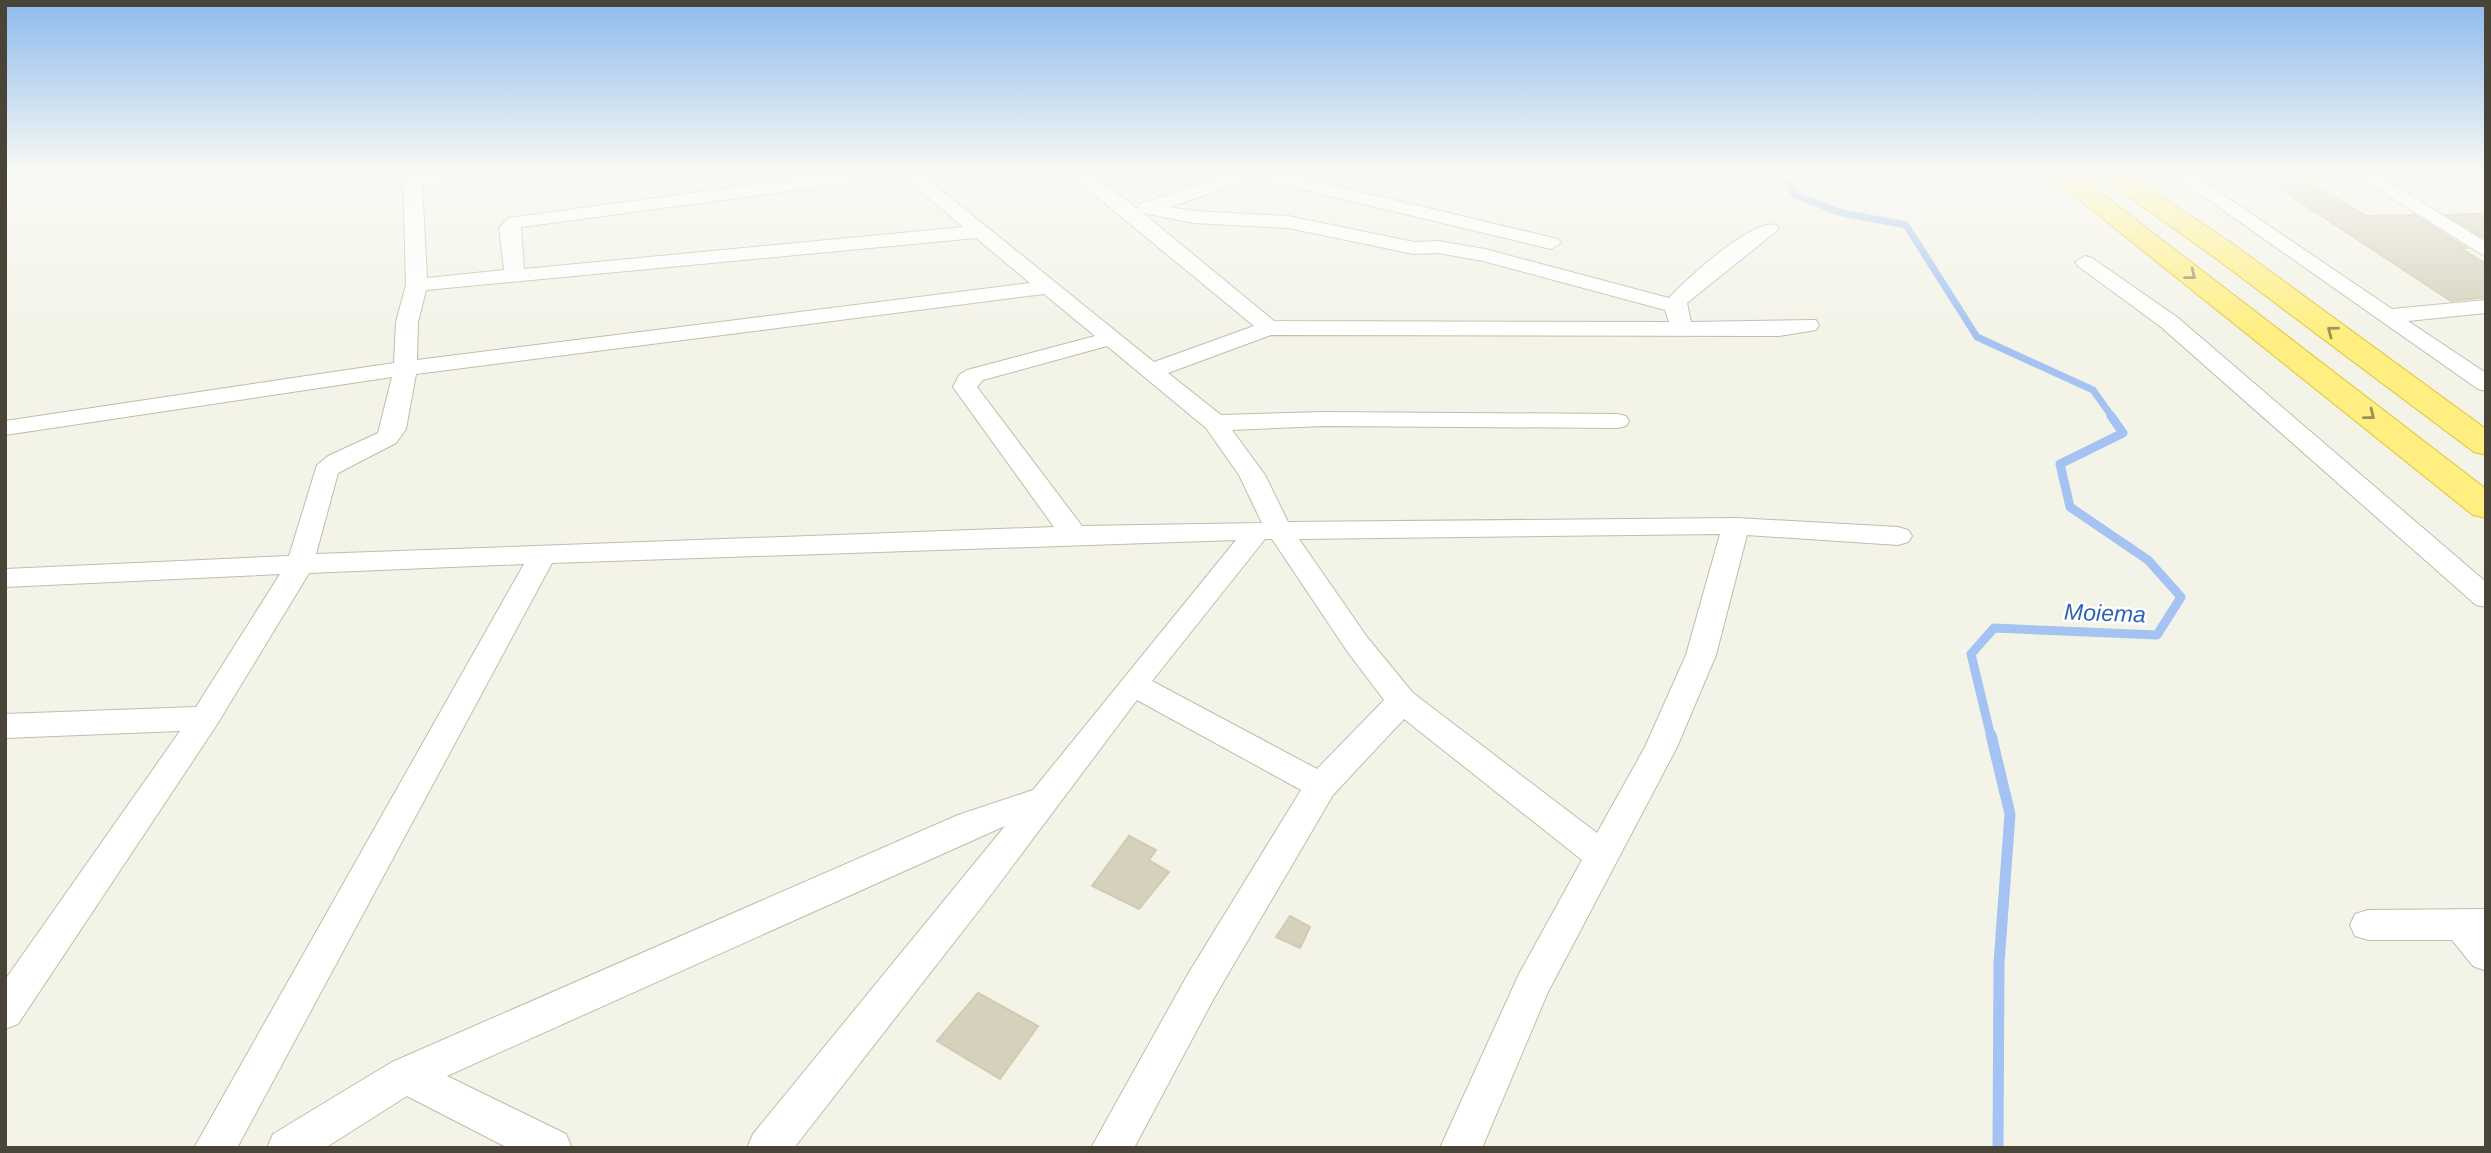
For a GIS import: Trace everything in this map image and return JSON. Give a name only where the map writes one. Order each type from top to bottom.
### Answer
[{"type":"highway","points":[[2129,227],[2486,507]]},
{"type":"highway","points":[[2188,227],[2486,445]]},
{"type":"street","points":[[5,1012],[205,718],[300,564],[327,470],[337,461],[387,438],[394,429],[405,369],[407,322],[417,285],[415,227]]},
{"type":"street","points":[[510,227],[515,277]]},
{"type":"street","points":[[971,227],[1153,370],[1215,423],[1252,475],[1268,531],[1402,701],[1601,854]]},
{"type":"street","points":[[1157,227],[1266,328]]},
{"type":"street","points":[[1312,227],[1414,248],[1438,247],[1485,255],[1678,317]]},
{"type":"street","points":[[1483,227],[1551,243]]},
{"type":"street","points":[[2258,227],[2486,384]]},
{"type":"street","points":[[2447,227],[2486,251]]},
{"type":"street","points":[[1678,317],[1748,241],[1769,229]]},
{"type":"street","points":[[417,285],[977,232]]},
{"type":"street","points":[[2085,262],[2169,322],[2486,598]]},
{"type":"street","points":[[5,428],[516,352],[1047,287]]},
{"type":"street","points":[[2389,316],[2486,306]]},
{"type":"street","points":[[1153,370],[1266,328],[1678,317],[1779,329],[1808,325]]},
{"type":"street","points":[[1074,535],[965,387],[967,380],[975,375],[1112,338]]},
{"type":"street","points":[[1215,423],[1324,419],[1617,421]]},
{"type":"street","points":[[5,578],[300,564],[1074,535],[1736,527],[1898,536]]},
{"type":"street","points":[[1465,1147],[1532,985],[1661,747],[1701,655],[1736,527]]},
{"type":"street","points":[[768,1148],[975,890],[1133,684],[1268,531]]},
{"type":"street","points":[[215,1148],[543,555]]},
{"type":"street","points":[[1133,684],[1321,786]]},
{"type":"street","points":[[1112,1148],[1201,986],[1321,786],[1402,701]]},
{"type":"street","points":[[5,726],[205,718]]},
{"type":"street","points":[[288,1148],[406,1075],[970,824],[1042,800]]},
{"type":"street","points":[[2368,925],[2474,925],[2486,954]]},
{"type":"street","points":[[406,1075],[551,1148]]},
{"type":"building","points":[[2338,227],[2433,227],[2466,248],[2460,248],[2486,264],[2486,297],[2451,301]]},
{"type":"building","points":[[2466,227],[2486,227],[2486,239]]},
{"type":"building","points":[[1129,836],[1156,850],[1149,860],[1169,872],[1139,909],[1092,886]]},
{"type":"building","points":[[1290,916],[1310,927],[1300,948],[1276,937]]},
{"type":"building","points":[[978,993],[1038,1026],[1000,1079],[937,1041]]},
{"type":"waterway","name":"Moiema","points":[[1907,227],[1977,337],[2093,390],[2113,418]]},
{"type":"waterway","name":"Moiema","points":[[1991,737],[1971,654],[1994,628],[2157,635],[2181,597],[2148,560],[2070,507],[2060,464],[2123,433],[2111,416]]},
{"type":"waterway","name":"Moiema","points":[[1991,735],[2010,814],[1999,963],[1998,1148]]}]
